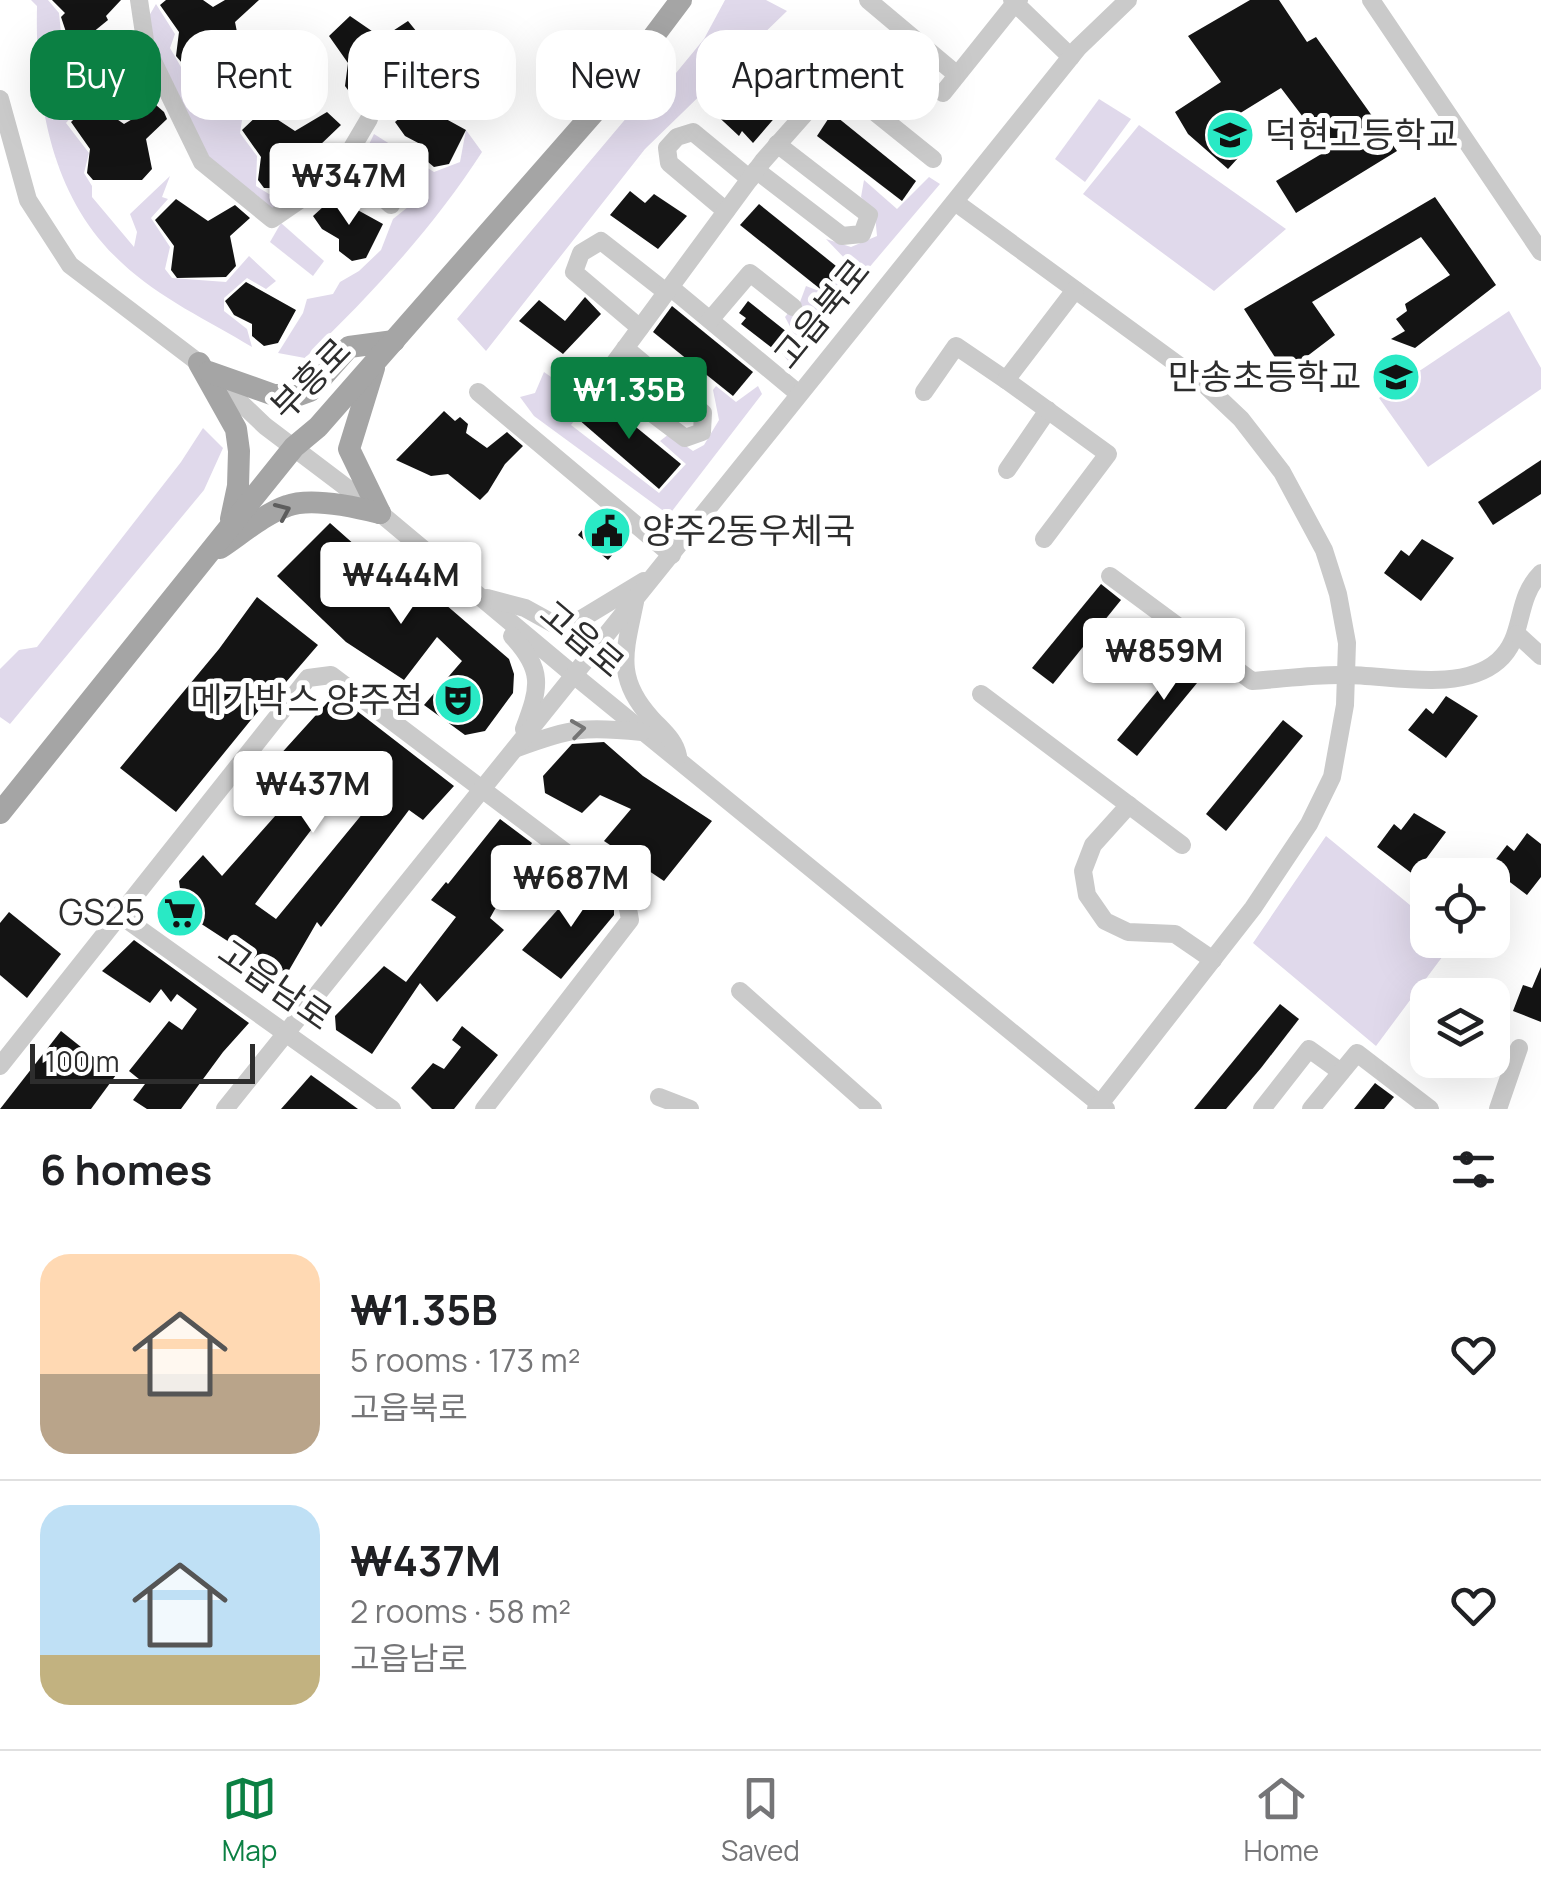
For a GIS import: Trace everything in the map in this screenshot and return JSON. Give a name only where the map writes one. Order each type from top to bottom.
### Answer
[{"type":"main road","name":"부흥로","points":[[0,813],[294,446],[318,427],[611,93],[681,0]]},
{"type":"main road","points":[[204,367],[274,395],[299,395],[310,391],[349,347],[394,341]]},
{"type":"main road","points":[[377,360],[349,448],[380,513]]},
{"type":"main road","points":[[204,367],[236,428],[240,451],[230,524]]},
{"type":"main road","points":[[200,560],[286,506],[304,502],[354,506],[380,513]]},
{"type":"street","points":[[139,0],[145,30]]},
{"type":"street","points":[[868,0],[956,74]]},
{"type":"street","name":"고읍북로","points":[[574,676],[1071,57],[1128,0]]},
{"type":"street","points":[[1370,0],[1541,252]]},
{"type":"street","points":[[943,94],[1015,1],[1071,57]]},
{"type":"street","points":[[161,78],[202,162],[272,219],[336,175],[370,120]]},
{"type":"street","name":"고읍로","points":[[0,99],[28,200],[70,265],[204,367],[265,426],[380,513],[1101,1107],[1253,908],[1300,838],[1332,777],[1348,674],[1347,643],[1338,594],[1324,550],[1282,472],[1241,419],[1204,384],[955,202]]},
{"type":"street","points":[[625,348],[703,413],[702,432],[684,438],[604,377],[625,348],[753,174],[777,144],[816,100],[861,101],[933,159]]},
{"type":"street","points":[[726,211],[669,162],[667,148],[677,137],[693,132],[842,236],[862,234],[868,214],[777,144]]},
{"type":"street","points":[[343,163],[391,205]]},
{"type":"street","points":[[640,328],[574,272],[581,253],[601,240],[710,320],[799,394]]},
{"type":"street","points":[[710,320],[750,272],[793,307]]},
{"type":"street","points":[[1006,380],[1075,290]]},
{"type":"street","points":[[924,392],[956,346],[1108,454],[1044,539]]},
{"type":"street","points":[[478,392],[672,555]]},
{"type":"street","points":[[1006,470],[1048,410]]},
{"type":"street","points":[[472,591],[525,608],[554,624],[578,621],[657,573]]},
{"type":"street","points":[[1110,576],[1252,681],[1348,674],[1411,679],[1472,676],[1499,661],[1517,634],[1528,586],[1541,573]]},
{"type":"street","points":[[472,591],[526,651],[538,675],[536,698],[516,748]]},
{"type":"street","points":[[636,600],[624,655],[626,682],[638,704],[676,744],[680,762]]},
{"type":"street","points":[[1517,634],[1541,656]]},
{"type":"street","points":[[0,1066],[308,678],[330,676],[626,898],[630,920],[484,1109]]},
{"type":"street","points":[[225,1109],[574,676]]},
{"type":"street","points":[[982,694],[1182,845]]},
{"type":"street","points":[[516,748],[565,730],[590,726],[643,732]]},
{"type":"street","points":[[1129,805],[1093,846],[1083,871],[1088,895],[1105,921],[1128,932],[1174,934],[1212,960]]},
{"type":"street","name":"고읍남로","points":[[120,915],[392,1109]]},
{"type":"street","points":[[740,991],[873,1109]]},
{"type":"street","points":[[1498,1109],[1519,1048]]},
{"type":"street","points":[[1262,1109],[1309,1049],[1341,1072]]},
{"type":"street","points":[[1311,1109],[1358,1053],[1430,1109]]},
{"type":"street","points":[[658,1097],[690,1109]]},
{"type":"shaded area","points":[[31,0],[48,0],[59,13],[61,30],[37,30],[37,6]]},
{"type":"shaded area","points":[[725,0],[766,0],[787,11],[767,30],[709,30]]},
{"type":"shaded area","points":[[156,4],[175,34],[170,48],[181,67],[181,106],[161,67],[161,30],[151,30],[149,16]]},
{"type":"shaded area","points":[[696,49],[696,99],[676,119],[676,73]]},
{"type":"shaded area","points":[[1099,99],[1131,119],[1085,182],[1055,159]]},
{"type":"shaded area","points":[[46,120],[69,120],[66,123],[89,153],[84,173],[92,186],[92,197],[134,247],[137,232],[130,214],[170,176],[162,197],[168,199],[151,218],[170,247],[165,269],[172,278],[226,282],[249,256],[276,281],[266,289],[247,278],[224,298],[224,311],[247,329],[252,347],[168,298],[122,263],[78,208]]},
{"type":"shaded area","points":[[188,120],[242,120],[240,133],[257,156],[256,186],[269,194],[303,194],[271,213],[210,163]]},
{"type":"shaded area","points":[[625,120],[675,120],[645,149],[486,351],[457,319]]},
{"type":"shaded area","points":[[1139,125],[1286,229],[1214,291],[1083,194]]},
{"type":"shaded area","points":[[466,130],[482,152],[422,234],[305,358],[278,353],[303,313],[307,299],[333,294],[340,282],[359,271],[381,250],[393,219],[413,203],[362,159],[374,134],[434,172],[460,162]]},
{"type":"shaded area","points":[[929,177],[940,184],[789,362],[781,352],[795,336],[785,317],[789,312],[801,311],[806,286],[827,294],[851,265],[826,239],[851,247],[877,236],[875,215],[861,197],[864,180],[897,209]]},
{"type":"shaded area","points":[[281,223],[324,261],[313,276],[270,242]]},
{"type":"shaded area","points":[[1509,311],[1541,368],[1541,389],[1428,467],[1379,398]]},
{"type":"shaded area","points":[[544,372],[554,379],[558,409],[564,417],[596,392],[571,425],[659,493],[686,464],[660,441],[669,434],[693,451],[704,445],[719,420],[713,390],[716,386],[736,402],[758,386],[762,394],[669,515],[534,416],[520,397],[535,393]]},
{"type":"shaded area","points":[[203,428],[223,448],[204,490],[10,724],[0,717],[0,669],[19,650],[37,647],[181,462]]},
{"type":"shaded area","points":[[1326,836],[1410,905],[1410,958],[1441,958],[1427,978],[1410,978],[1410,1000],[1376,1046],[1253,943]]},
{"type":"building","points":[[52,0],[121,0],[96,30],[65,30],[61,17],[65,13]]},
{"type":"building","points":[[166,0],[203,0],[213,7],[225,0],[259,0],[235,22],[237,30],[181,30],[181,62],[176,56],[179,32],[160,5]]},
{"type":"building","points":[[1250,0],[1279,0],[1307,42],[1316,37],[1397,151],[1296,213],[1276,181],[1328,150],[1281,88],[1229,120],[1248,147],[1228,169],[1188,134],[1175,112],[1221,82],[1188,36]]},
{"type":"building","points":[[350,16],[370,30],[348,30],[348,63],[329,36]]},
{"type":"building","points":[[408,21],[415,30],[394,30]]},
{"type":"building","points":[[161,109],[167,119],[146,139],[152,169],[142,180],[93,180],[87,173],[90,149],[71,122],[118,120],[124,124],[131,120],[161,120]]},
{"type":"building","points":[[328,113],[341,125],[318,147],[322,170],[296,188],[264,188],[258,180],[261,157],[242,130],[252,120],[278,120],[295,131],[314,120],[328,120]]},
{"type":"building","points":[[448,120],[466,130],[449,164],[434,167],[422,157],[422,145],[405,136],[395,122]]},
{"type":"building","points":[[722,120],[773,120],[753,143],[742,131],[739,136]]},
{"type":"building","points":[[827,120],[841,120],[916,181],[902,201],[817,136]]},
{"type":"building","points":[[630,191],[645,203],[654,194],[687,216],[658,249],[610,215]]},
{"type":"building","points":[[334,197],[383,224],[366,258],[352,261],[339,251],[339,239],[322,229],[313,216]]},
{"type":"building","points":[[1435,197],[1496,285],[1415,348],[1391,339],[1405,331],[1396,319],[1407,311],[1405,304],[1450,275],[1421,237],[1312,302],[1335,335],[1285,373],[1244,309]]},
{"type":"building","points":[[176,199],[208,221],[235,205],[250,218],[230,236],[236,266],[226,277],[177,278],[171,270],[174,246],[155,220]]},
{"type":"building","points":[[759,204],[841,270],[824,292],[740,225]]},
{"type":"building","points":[[246,282],[296,310],[278,343],[264,346],[252,336],[252,324],[234,315],[225,301]]},
{"type":"building","points":[[585,297],[601,314],[563,354],[519,321],[539,300],[565,321]]},
{"type":"building","points":[[748,301],[792,336],[776,351],[741,324],[746,318],[739,313]]},
{"type":"building","points":[[672,306],[753,372],[733,396],[653,332]]},
{"type":"building","points":[[597,395],[681,464],[659,489],[578,419]]},
{"type":"building","points":[[444,411],[455,421],[460,417],[468,424],[466,433],[487,448],[507,432],[523,446],[480,500],[448,474],[431,476],[396,460]]},
{"type":"building","points":[[1541,460],[1541,494],[1493,525],[1478,502]]},
{"type":"building","name":"양주2동우체국","points":[[599,510],[629,535],[608,560],[578,535]]},
{"type":"building","points":[[330,523],[400,585],[410,574],[509,659],[514,674],[513,693],[485,731],[465,735],[424,705],[462,661],[437,637],[404,680],[346,642],[277,576]]},
{"type":"building","points":[[1422,539],[1454,558],[1421,601],[1384,573],[1401,550],[1409,556]]},
{"type":"building","points":[[1101,584],[1121,600],[1053,684],[1032,668]]},
{"type":"building","points":[[257,597],[318,645],[272,694],[176,812],[120,768]]},
{"type":"building","points":[[1190,651],[1211,666],[1137,756],[1117,740]]},
{"type":"building","points":[[335,694],[454,786],[423,820],[409,810],[321,927],[317,922],[288,972],[272,970],[183,912],[179,881],[203,855],[222,876],[299,789],[268,768]],"holes":[[[368,762],[391,779],[276,919],[255,904]]]},
{"type":"building","points":[[1446,696],[1478,716],[1446,758],[1408,730],[1426,708],[1433,714]]},
{"type":"building","points":[[1283,720],[1303,736],[1226,831],[1206,814]]},
{"type":"building","points":[[604,742],[643,776],[712,821],[664,881],[604,841],[631,809],[600,795],[582,813],[545,793],[543,776],[572,744]]},
{"type":"building","points":[[1414,813],[1446,832],[1427,858],[1410,858],[1410,872],[1377,847],[1394,824],[1401,830]]},
{"type":"building","points":[[500,819],[532,843],[490,918],[504,930],[437,1002],[420,983],[372,1054],[336,1030],[335,1016],[384,966],[406,982],[456,917],[431,900]]},
{"type":"building","points":[[1527,833],[1541,844],[1541,877],[1527,895],[1510,882],[1510,858],[1497,858],[1507,845],[1514,851]]},
{"type":"building","points":[[583,881],[614,904],[614,915],[561,979],[522,950]]},
{"type":"building","points":[[9,912],[61,954],[27,998],[0,975],[0,923]]},
{"type":"building","points":[[134,940],[249,1023],[181,1109],[147,1109],[133,1100],[145,1084],[129,1071],[169,1021],[182,1030],[197,1009],[177,994],[171,1002],[161,989],[150,1003],[102,971]]},
{"type":"building","points":[[1541,967],[1541,1022],[1513,1011],[1523,985],[1532,988]]},
{"type":"building","points":[[1280,1004],[1299,1019],[1261,1068],[1226,1109],[1194,1109]]},
{"type":"building","points":[[462,1026],[498,1055],[454,1109],[432,1109],[411,1088],[433,1063],[444,1069],[461,1047],[452,1040]]},
{"type":"building","points":[[61,1031],[116,1075],[91,1109],[0,1109]]},
{"type":"building","points":[[311,1075],[358,1109],[281,1109]]},
{"type":"building","points":[[1375,1083],[1394,1097],[1384,1109],[1354,1109]]},
{"type":"place","name":"덕현고등학교","points":[[1230,135]]},
{"type":"place","name":"만송초등학교","points":[[1396,377]]},
{"type":"place","name":"양주2동우체국","points":[[607,531]]},
{"type":"place","name":"메가박스 양주점","points":[[458,700]]},
{"type":"place","name":"GS25","points":[[180,913]]}]
